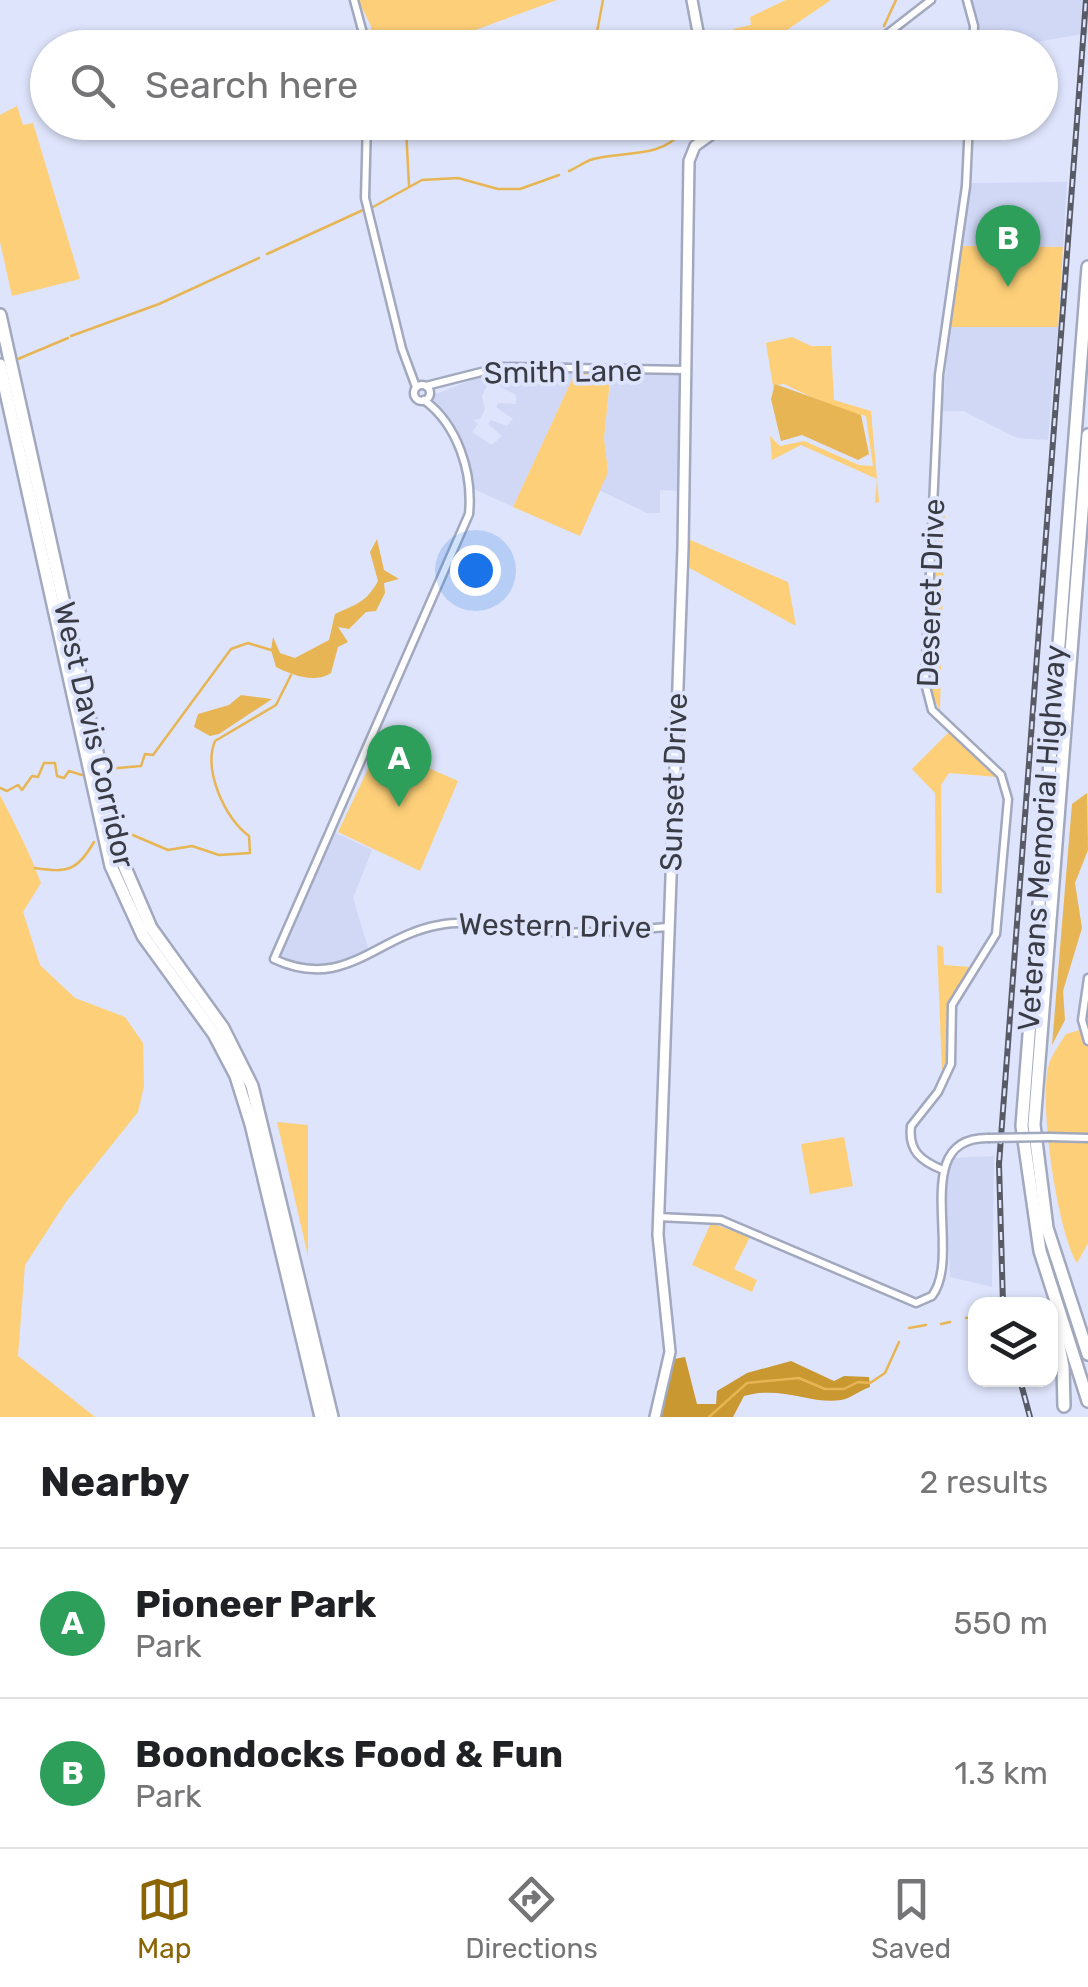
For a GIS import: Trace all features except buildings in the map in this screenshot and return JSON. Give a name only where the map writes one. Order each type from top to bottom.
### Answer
[{"type":"highway","name":"Veterans Memorial Highway","points":[[1088,267],[1024,1077],[1024,1156],[1040,1251],[1088,1401]]},
{"type":"highway","name":"West Davis Corridor","points":[[0,315],[120,856],[146,918],[223,1028],[252,1086],[332,1417]]},
{"type":"highway","name":"West Davis Corridor","points":[[0,365],[111,866],[143,936],[214,1034],[239,1086],[321,1417]]},
{"type":"highway","name":"Veterans Memorial Highway","points":[[1088,434],[1032,1143],[1052,1250],[1088,1354]]},
{"type":"highway","points":[[1032,1143],[1058,1250],[1088,1330]]},
{"type":"highway","points":[[1040,1251],[1063,1367],[1064,1406]]},
{"type":"main road","points":[[692,0],[698,30]]},
{"type":"main road","name":"Sunset Drive","points":[[655,1417],[670,1352],[658,1218],[688,370],[689,160],[701,140]]},
{"type":"street","points":[[354,0],[362,30]]},
{"type":"street","points":[[892,30],[931,0]]},
{"type":"street","points":[[968,0],[971,30]]},
{"type":"street","points":[[367,140],[365,198],[402,349],[424,391]]},
{"type":"street","name":"Deseret Drive","points":[[943,1170],[918,1156],[911,1142],[911,1126],[938,1092],[951,1064],[952,1005],[996,934],[1008,799],[1001,776],[932,710],[926,683],[938,375],[966,186],[968,140]]},
{"type":"street","name":"Smith Lane","points":[[424,391],[501,367],[688,370]]},
{"type":"street","name":"Western Drive","points":[[424,391],[449,428],[466,467],[471,497],[466,527],[274,960],[314,972],[375,955],[422,929],[446,924],[567,932],[668,928]]},
{"type":"street","points":[[1088,978],[1082,1020],[1088,1040]]},
{"type":"street","points":[[658,1218],[721,1220],[907,1302],[932,1296],[946,1265],[943,1170],[956,1148],[973,1139],[1032,1143],[1050,1137],[1088,1138]]},
{"type":"shaded area","points":[[358,0],[557,0],[475,30],[371,30]]},
{"type":"shaded area","points":[[786,0],[831,0],[787,30],[733,30],[751,25],[750,17]]},
{"type":"shaded area","points":[[971,0],[1088,0],[1088,33],[1058,38],[1058,30],[974,30]]},
{"type":"shaded area","points":[[17,106],[23,125],[30,124],[30,140],[38,140],[80,279],[12,296],[0,242],[0,115]]},
{"type":"shaded area","points":[[1067,182],[1063,247],[962,246],[970,183]]},
{"type":"shaded area","points":[[962,246],[1063,247],[1058,327],[950,327]]},
{"type":"shaded area","points":[[950,327],[1058,327],[1048,440],[1017,438],[963,411],[942,411]]},
{"type":"shaded area","points":[[792,337],[811,346],[831,346],[834,400],[871,411],[877,479],[801,445],[772,460],[770,436],[780,446],[804,441],[859,465],[873,466],[866,416],[834,408],[784,384],[775,385],[774,392],[766,343]]},
{"type":"shaded area","points":[[499,369],[576,371],[513,507],[474,489],[463,450],[431,396]],"holes":[[[489,381],[516,395],[516,404],[498,403],[496,407],[513,419],[507,426],[491,420],[488,424],[502,436],[492,445],[472,432],[478,424],[473,420],[480,419],[485,409],[482,396]]]},
{"type":"shaded area","points":[[576,371],[611,371],[604,438],[608,472],[580,536],[513,507]]},
{"type":"shaded area","points":[[596,371],[685,371],[684,491],[660,490],[660,513],[647,513],[599,490],[608,472],[604,438],[610,385]]},
{"type":"shaded area","points":[[775,384],[861,415],[869,454],[858,460],[802,435],[781,441],[771,399]]},
{"type":"shaded area","points":[[937,499],[945,502],[940,711],[930,690]]},
{"type":"shaded area","points":[[377,539],[384,570],[399,579],[384,583],[385,593],[376,611],[366,612],[349,629],[338,627],[348,642],[338,647],[331,673],[311,678],[276,667],[271,650],[273,637],[280,653],[295,658],[329,640],[335,614],[369,594],[378,581],[370,552]]},
{"type":"shaded area","points":[[688,539],[788,582],[796,626],[686,566]]},
{"type":"shaded area","points":[[241,695],[272,699],[219,734],[210,736],[194,727],[198,714],[229,705]]},
{"type":"shaded area","points":[[950,731],[997,777],[949,773],[941,785],[942,893],[936,893],[935,793],[912,769]]},
{"type":"shaded area","points":[[379,746],[458,781],[420,871],[338,832]]},
{"type":"shaded area","points":[[1087,793],[1088,850],[1075,883],[1082,928],[1063,991],[1065,1020],[1052,1045],[1072,804]]},
{"type":"shaded area","points":[[0,795],[41,883],[23,912],[40,965],[75,998],[125,1017],[143,1043],[144,1086],[138,1112],[66,1202],[25,1265],[18,1356],[95,1417],[0,1417]]},
{"type":"shaded area","points":[[334,832],[372,850],[353,898],[370,954],[308,969],[280,955]]},
{"type":"shaded area","points":[[937,945],[943,947],[944,965],[971,967],[947,1005],[947,1057],[942,1071]]},
{"type":"shaded area","points":[[1080,1030],[1088,1046],[1088,1243],[1077,1263],[1056,1194],[1046,1102],[1050,1061],[1066,1034]]},
{"type":"shaded area","points":[[277,1122],[308,1125],[308,1256]]},
{"type":"shaded area","points":[[844,1137],[853,1186],[810,1194],[801,1144]]},
{"type":"shaded area","points":[[994,1156],[992,1287],[950,1277],[946,1176],[953,1158]]},
{"type":"shaded area","points":[[711,1223],[750,1237],[734,1269],[757,1280],[752,1292],[692,1265]]},
{"type":"shaded area","points":[[685,1357],[697,1404],[716,1404],[717,1391],[747,1373],[791,1361],[834,1381],[844,1376],[869,1377],[870,1387],[830,1401],[771,1393],[744,1396],[733,1417],[658,1417],[674,1359]]},
{"type":"waterway","points":[[597,30],[603,0]]},
{"type":"waterway","points":[[884,26],[896,0]]},
{"type":"waterway","points":[[407,140],[409,186]]},
{"type":"waterway","points":[[569,171],[590,160],[651,151],[673,140]]},
{"type":"waterway","points":[[373,207],[422,180],[458,178],[498,189],[520,189],[559,175]]},
{"type":"waterway","points":[[267,254],[363,210]]},
{"type":"waterway","points":[[71,336],[159,304],[259,258]]},
{"type":"waterway","points":[[18,359],[68,338]]},
{"type":"waterway","points":[[107,769],[141,766],[145,754],[153,755],[231,649],[248,643],[271,650]]},
{"type":"waterway","points":[[128,833],[168,850],[192,846],[219,855],[250,853],[249,836],[232,818],[218,793],[212,753],[215,741],[276,705],[291,675]]},
{"type":"waterway","points":[[0,788],[7,791],[18,785],[22,790],[32,776],[38,777],[44,763],[55,763],[57,776],[64,778],[69,771],[82,775]]},
{"type":"waterway","points":[[35,868],[70,868],[94,842]]},
{"type":"waterway","points":[[941,1324],[950,1322]]},
{"type":"waterway","points":[[909,1328],[926,1325]]},
{"type":"waterway","points":[[709,1417],[747,1383],[799,1378],[825,1389],[870,1383],[885,1373],[899,1342]]},
{"type":"railway","points":[[1003,1297],[999,1164],[1086,0]]},
{"type":"railway","points":[[1022,1387],[1030,1417]]},
{"type":"place","name":"Boondocks Food & Fun","points":[[1008,287]]},
{"type":"place","name":"Pioneer Park","points":[[399,807]]}]
